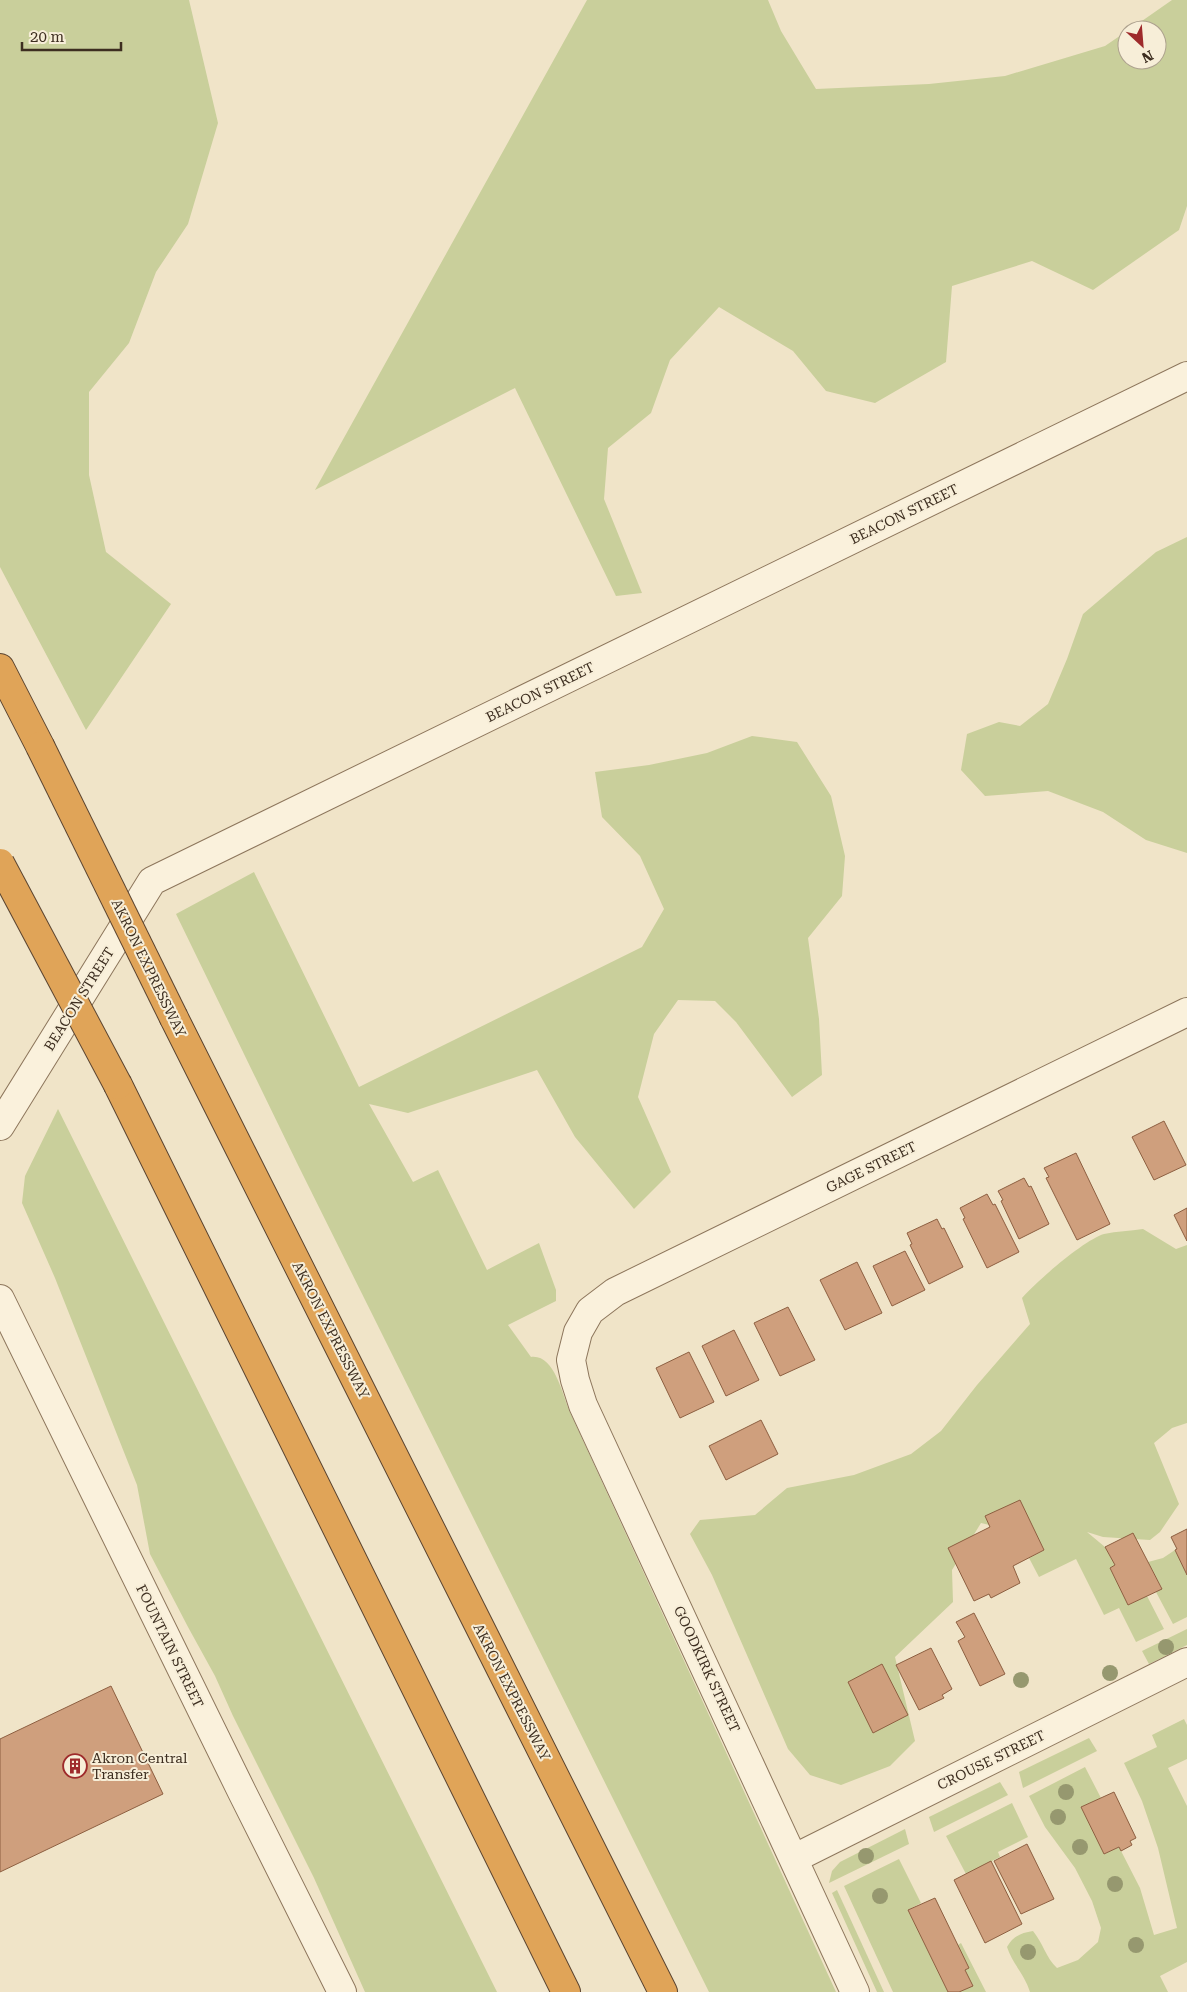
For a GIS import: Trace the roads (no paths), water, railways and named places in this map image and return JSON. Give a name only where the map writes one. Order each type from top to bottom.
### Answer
[{"type":"highway","name":"AKRON EXPRESSWAY","points":[[0,668],[663,1992]]},
{"type":"highway","points":[[0,863],[118,1085],[566,1992]]},
{"type":"street","name":"BEACON STREET","points":[[0,1126],[152,881],[1187,376]]},
{"type":"street","name":"GAGE STREET","points":[[575,1343],[578,1332],[590,1311],[615,1292],[1187,1012]]},
{"type":"street","name":"FOUNTAIN STREET","points":[[0,1299],[220,1749],[342,1992]]},
{"type":"street","name":"GOODKIRK STREET","points":[[575,1343],[571,1360],[575,1380],[584,1404],[856,1992]]},
{"type":"street","name":"CROUSE STREET","points":[[795,1858],[1187,1662]]},
{"type":"place","name":"Akron Central Transfer","points":[[75,1766]]}]
